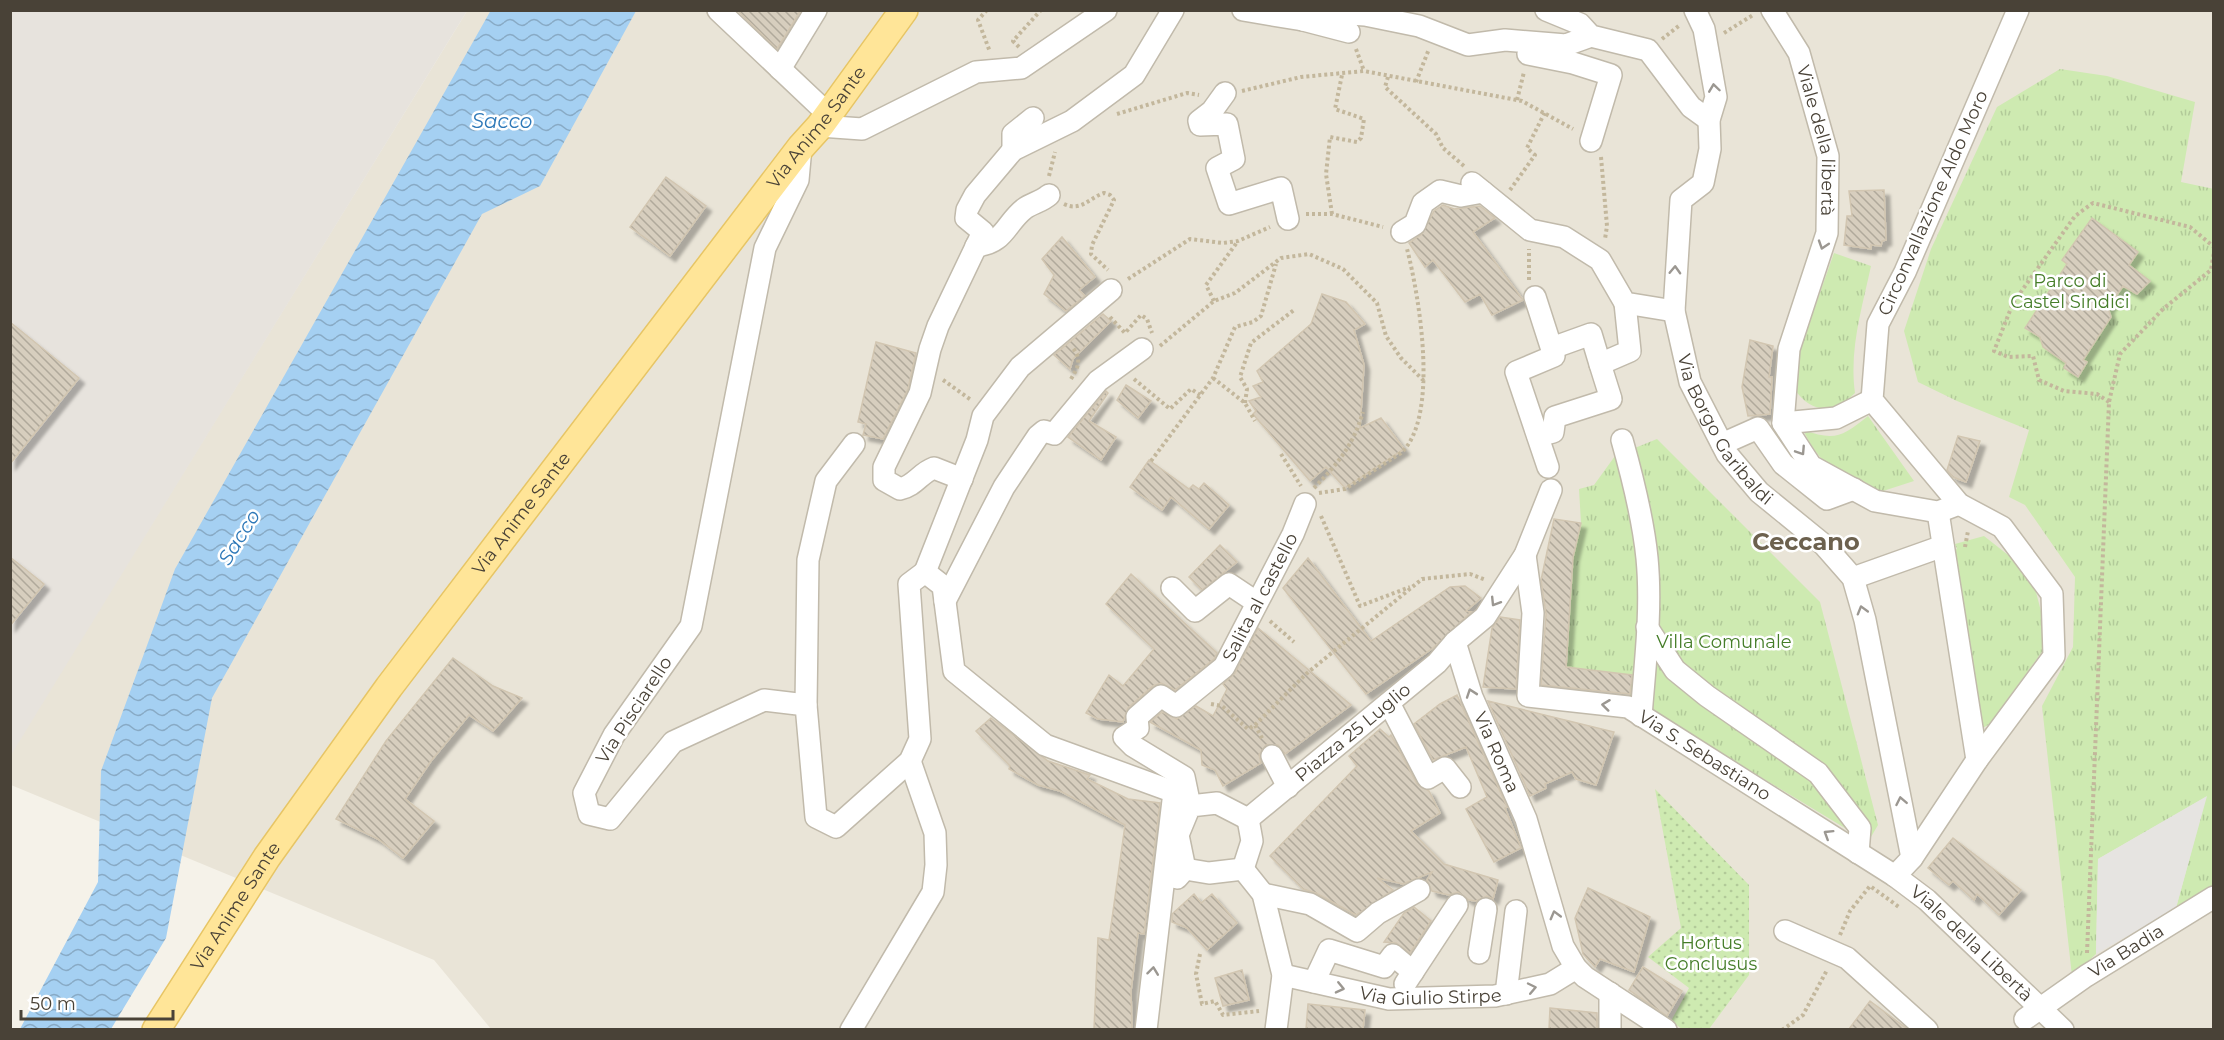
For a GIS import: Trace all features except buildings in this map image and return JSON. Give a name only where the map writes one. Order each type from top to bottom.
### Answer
[{"type":"main road","name":"Via Anime Sante","points":[[156,1029],[267,857],[389,687],[801,147],[824,121],[904,10]]},
{"type":"street","points":[[718,10],[780,69],[824,121],[862,129],[976,72],[1021,68],[1106,10]]},
{"type":"street","points":[[780,69],[816,10]]},
{"type":"street","points":[[962,479],[934,468],[926,471],[911,487],[900,489],[884,480],[884,467],[918,398],[935,334],[983,232],[966,218],[967,210],[975,195],[1013,150],[1071,122],[1134,75],[1173,10]]},
{"type":"street","points":[[1243,10],[1303,20],[1349,32]]},
{"type":"street","points":[[1546,10],[1580,24],[1591,36],[1647,50],[1691,107],[1709,120]]},
{"type":"street","name":"Viale della libertà","points":[[1772,10],[1799,53],[1828,156],[1827,233],[1789,350],[1783,423]]},
{"type":"street","name":"Circonvallazione Aldo Moro","points":[[1872,400],[1878,324],[1905,272],[2018,10]]},
{"type":"street","points":[[1303,20],[1320,12],[1365,15],[1419,26],[1468,45],[1504,40],[1566,45],[1591,36]]},
{"type":"street","name":"Via Borgo Garibaldi","points":[[1702,27],[1716,97],[1709,120],[1710,149],[1703,183],[1681,200],[1674,312],[1690,382],[1722,444],[1759,492],[1824,545],[1853,578],[1865,620],[1912,858]]},
{"type":"street","points":[[1488,42],[1502,50],[1573,63],[1611,75],[1592,141]]},
{"type":"street","points":[[1225,93],[1212,111],[1199,121],[1200,125],[1227,124],[1234,159],[1217,168],[1229,204],[1281,188],[1288,219]]},
{"type":"street","points":[[1013,150],[1014,134],[1033,118]]},
{"type":"street","name":"Via Pisciarello","points":[[801,147],[798,180],[765,248],[691,626],[614,735],[584,793],[589,814],[610,819],[673,742],[764,700],[806,705]]},
{"type":"street","points":[[1402,232],[1415,224],[1423,203],[1440,191],[1461,196],[1485,193],[1530,230],[1564,237],[1600,260],[1625,303],[1630,351],[1600,364]]},
{"type":"street","points":[[976,246],[1001,236],[1024,210],[1040,203],[1049,195]]},
{"type":"street","points":[[854,444],[826,481],[808,560],[806,705],[816,817],[836,827],[910,761],[920,739],[909,584],[925,572],[987,411],[1020,367],[1115,287]]},
{"type":"street","points":[[1535,297],[1554,356],[1516,372],[1548,467]]},
{"type":"street","points":[[1625,303],[1674,312]]},
{"type":"street","points":[[1538,436],[1553,432],[1555,417],[1611,399],[1591,334],[1552,348]]},
{"type":"street","points":[[945,601],[1010,479],[1038,436],[1044,431],[1054,434],[1074,414],[1085,395],[1114,368],[1146,357]]},
{"type":"street","points":[[1912,858],[1977,760],[2054,656],[2052,594],[2002,527],[1959,504],[1872,400],[1836,418],[1783,423],[1811,466],[1875,501],[1938,512],[1959,504]]},
{"type":"street","points":[[1722,444],[1758,428],[1783,464],[1827,499],[1854,489]]},
{"type":"street","points":[[1622,440],[1635,486],[1647,560],[1647,627],[1641,716]]},
{"type":"street","points":[[1455,642],[1485,617],[1525,555],[1551,490]]},
{"type":"street","name":"Salita al castello","points":[[1190,806],[1184,777],[1133,746],[1124,737],[1138,728],[1137,717],[1161,696],[1176,706],[1224,667],[1255,605],[1311,504]]},
{"type":"street","points":[[1938,512],[1977,760]]},
{"type":"street","points":[[1853,578],[1943,546]]},
{"type":"street","name":"Via S. Sebastiano","points":[[1525,555],[1533,613],[1528,696],[1628,707],[1895,876]]},
{"type":"street","points":[[925,572],[943,586],[954,671],[1045,745],[1174,792],[1146,1029]]},
{"type":"street","points":[[1172,588],[1195,611],[1229,584],[1255,605]]},
{"type":"street","points":[[1647,627],[1675,670],[1707,696],[1818,773],[1860,828],[1858,853]]},
{"type":"street","name":"Piazza 25 Luglio","points":[[1248,819],[1437,663],[1455,642]]},
{"type":"street","name":"Via Roma","points":[[1455,642],[1472,697],[1526,819],[1563,946],[1576,968]]},
{"type":"street","points":[[1389,703],[1428,778],[1444,768],[1460,787]]},
{"type":"street","points":[[1272,756],[1288,787]]},
{"type":"street","points":[[851,1029],[933,892],[936,865],[935,833],[910,761]]},
{"type":"street","points":[[1185,869],[1178,835],[1190,806],[1217,803],[1248,819],[1252,841],[1244,869]]},
{"type":"street","name":"Viale della Libertà","points":[[1912,858],[1895,876],[1927,900],[2033,1014],[2063,1029]]},
{"type":"street","points":[[1162,894],[1185,869]]},
{"type":"street","points":[[1185,869],[1209,873],[1244,869]]},
{"type":"street","points":[[1244,869],[1263,894],[1283,975],[1276,1019]]},
{"type":"street","points":[[1263,894],[1310,904],[1357,931],[1378,913],[1419,890]]},
{"type":"street","name":"Via Badia","points":[[2033,1014],[2086,976],[2214,897]]},
{"type":"street","points":[[1395,999],[1457,905]]},
{"type":"street","points":[[1479,953],[1486,909]]},
{"type":"street","points":[[1506,994],[1516,912]]},
{"type":"street","points":[[1785,931],[1847,958],[1927,1029]]},
{"type":"street","points":[[1314,982],[1329,950],[1384,967],[1393,955],[1413,972]]},
{"type":"street","points":[[1576,968],[1666,1029]]},
{"type":"street","name":"Via Giulio Stirpe","points":[[1283,975],[1395,999],[1506,994],[1550,984],[1576,968]]},
{"type":"street","points":[[1610,993],[1610,1029]]},
{"type":"path","points":[[987,10],[978,20],[992,57]]},
{"type":"path","points":[[1010,51],[1019,47],[1012,41],[1041,10]]},
{"type":"path","points":[[1647,50],[1686,20],[1702,27],[1762,10]]},
{"type":"path","points":[[1416,82],[1435,32]]},
{"type":"path","points":[[1517,100],[1528,54]]},
{"type":"path","points":[[1110,116],[1187,93],[1225,93],[1301,77],[1342,75],[1364,71],[1517,100],[1545,112],[1592,141],[1600,155],[1607,226],[1600,260]]},
{"type":"path","points":[[1332,214],[1326,174],[1330,137],[1357,142],[1361,138],[1364,119],[1335,109],[1342,75]]},
{"type":"path","points":[[1388,77],[1385,87],[1436,134],[1443,148],[1470,173],[1485,193],[1535,155],[1527,148],[1545,112]]},
{"type":"path","points":[[1071,122],[1055,151],[1047,185],[1049,195],[1073,208],[1081,207],[1096,196],[1110,195],[1113,200],[1110,210],[1092,245],[1091,254],[1103,263],[1115,287],[1190,239],[1223,243],[1238,241],[1288,219],[1312,212],[1332,214],[1402,232],[1414,275],[1425,382],[1417,425],[1407,448],[1345,489],[1311,504]]},
{"type":"path","points":[[2086,976],[2109,402],[2120,354],[2163,309],[2211,270],[2214,249],[2190,227],[2093,203],[2075,216],[2013,303],[1994,351],[2008,357],[2033,356],[2039,380],[2064,391],[2097,394],[2109,402]]},
{"type":"path","points":[[1214,301],[1206,285],[1238,241]]},
{"type":"path","points":[[1529,248],[1529,280],[1535,297]]},
{"type":"path","points":[[1200,395],[1191,389],[1170,409],[1133,378],[1146,357],[1214,301],[1235,292],[1258,273],[1276,264],[1281,258],[1309,254],[1343,269],[1377,303],[1386,336],[1401,358],[1425,382]]},
{"type":"path","points":[[1151,460],[1213,378],[1235,327],[1253,322],[1261,316],[1276,264]]},
{"type":"path","points":[[1245,404],[1247,389],[1240,377],[1251,343],[1294,310]]},
{"type":"path","points":[[1060,333],[1078,355],[1079,366],[1069,383],[1085,395]]},
{"type":"path","points":[[918,398],[936,376],[987,411]]},
{"type":"path","points":[[1213,378],[1245,404],[1255,421]]},
{"type":"path","points":[[1311,504],[1355,439],[1363,412]]},
{"type":"path","points":[[1281,454],[1311,504],[1360,606],[1413,586]]},
{"type":"path","points":[[1192,693],[1202,702],[1222,706],[1248,729],[1255,725],[1306,674],[1422,579],[1470,574],[1504,588]]},
{"type":"path","points":[[1255,605],[1294,642]]},
{"type":"path","points":[[1255,725],[1272,756]]},
{"type":"path","points":[[1782,1029],[1803,1015],[1850,911],[1870,886],[1904,911]]},
{"type":"path","points":[[1200,954],[1196,974],[1202,1004],[1215,1001],[1223,1015],[1276,1019]]},
{"type":"shaded area","points":[[11,11],[467,11],[11,755]]},
{"type":"shaded area","points":[[467,11],[2213,11],[2213,1029],[491,1029],[434,960],[11,785],[10,755]]},
{"type":"shaded area","points":[[2207,796],[2176,908],[2096,954],[2098,859]]},
{"type":"green space","name":"Parco di Castel Sindici","points":[[2060,69],[2107,76],[2195,102],[2181,182],[2214,189],[2213,885],[2176,908],[2206,797],[2098,859],[2096,954],[2072,976],[2042,706],[2073,647],[2075,577],[2025,505],[2009,497],[2029,430],[1957,401],[1918,382],[1904,331],[1931,249],[1997,107]]},
{"type":"green space","points":[[1834,253],[1871,266],[1855,345],[1855,393],[1839,405],[1824,408],[1809,404],[1795,390],[1799,352]]},
{"type":"green space","points":[[1868,416],[1914,481],[1880,492],[1843,475],[1818,455],[1803,430],[1823,435],[1838,435],[1851,429]]},
{"type":"green space","name":"Villa Comunale","points":[[1657,439],[1820,602],[1878,825],[1868,842],[1630,698],[1632,675],[1567,667],[1573,557],[1581,523],[1579,489],[1594,485],[1615,456]]},
{"type":"green space","points":[[1984,536],[2031,573],[2049,642],[1990,724],[1977,731],[1952,551],[1957,549],[1955,544]]},
{"type":"green space","name":"Hortus Conclusus","points":[[1655,789],[1749,885],[1749,975],[1709,1029],[1682,1029],[1671,1021],[1689,988],[1648,957],[1681,928]]},
{"type":"water","name":"Sacco","points":[[491,10],[636,11],[540,186],[482,214],[212,698],[166,938],[111,1029],[20,1029],[98,882],[101,771],[175,569]]},
{"type":"district","name":"Ceccano","points":[[1806,542]]}]
